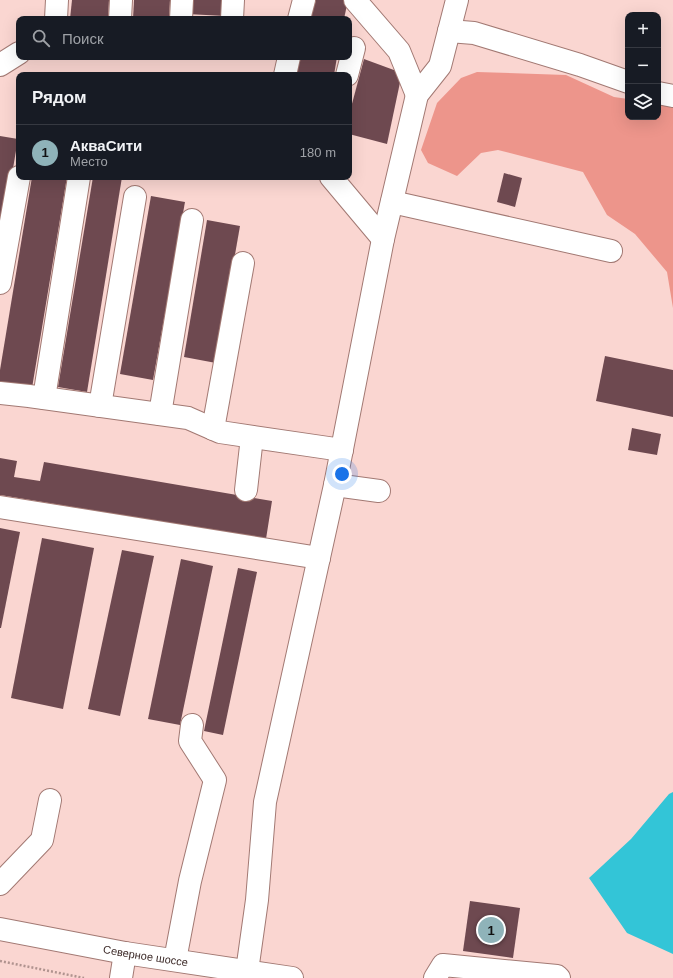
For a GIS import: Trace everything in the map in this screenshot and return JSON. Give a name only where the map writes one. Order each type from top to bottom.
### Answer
[{"type":"street","points":[[56,16],[58,0]]},
{"type":"street","points":[[120,16],[121,0]]},
{"type":"street","points":[[181,16],[182,0]]},
{"type":"street","points":[[232,16],[233,0]]},
{"type":"street","points":[[300,16],[304,0]]},
{"type":"street","points":[[355,0],[399,51],[417,95]]},
{"type":"street","points":[[247,971],[258,900],[265,802],[336,484],[383,239],[417,95],[440,66],[457,0]]},
{"type":"street","points":[[449,31],[474,33],[580,64],[625,81]]},
{"type":"street","points":[[352,57],[354,48]]},
{"type":"street","points":[[0,64],[16,55]]},
{"type":"street","points":[[286,72],[288,60]]},
{"type":"street","points":[[349,72],[351,60]]},
{"type":"street","points":[[661,94],[673,96]]},
{"type":"street","points":[[0,283],[18,180]]},
{"type":"street","points":[[44,398],[79,180]]},
{"type":"street","points":[[334,180],[383,239]]},
{"type":"street","points":[[100,406],[134,197]]},
{"type":"street","points":[[392,202],[611,251]]},
{"type":"street","points":[[160,414],[192,220]]},
{"type":"street","points":[[213,429],[243,263]]},
{"type":"street","points":[[0,393],[188,418],[220,432],[342,450]]},
{"type":"street","points":[[246,490],[252,437]]},
{"type":"street","points":[[336,484],[380,491]]},
{"type":"street","points":[[0,507],[319,558]]},
{"type":"street","points":[[175,960],[190,881],[215,780],[190,741],[192,725]]},
{"type":"street","points":[[0,884],[42,840],[50,800]]},
{"type":"street","name":"Северное шоссе","points":[[0,929],[125,952],[292,978]]},
{"type":"street","points":[[121,978],[125,952]]},
{"type":"street","points":[[435,978],[443,965],[557,976],[559,978]]},
{"type":"path","points":[[0,961],[84,978]]},
{"type":"shaded area","points":[[477,72],[566,75],[614,97],[625,99],[625,120],[661,120],[661,105],[673,108],[673,308],[667,272],[635,234],[607,215],[583,172],[498,150],[481,153],[457,176],[428,163],[421,150],[437,103],[461,78]]},
{"type":"water","points":[[673,792],[673,954],[627,933],[589,878],[631,839],[669,794]]},
{"type":"building","points":[[72,0],[109,0],[108,16],[70,16]]},
{"type":"building","points":[[134,0],[170,0],[169,16],[133,16]]},
{"type":"building","points":[[187,0],[226,0],[225,16],[187,14]]},
{"type":"building","points":[[316,0],[348,0],[345,16],[311,16]]},
{"type":"building","points":[[364,59],[402,73],[387,144],[352,135],[352,104]]},
{"type":"building","points":[[298,60],[336,60],[334,72],[295,72]]},
{"type":"building","points":[[0,136],[16,139],[16,151],[0,239]]},
{"type":"building","points":[[504,173],[522,178],[515,207],[497,202]]},
{"type":"building","points":[[32,180],[67,180],[32,388],[0,383],[0,370]]},
{"type":"building","points":[[92,180],[122,180],[87,392],[58,387]]},
{"type":"building","points":[[151,196],[185,202],[153,380],[120,374]]},
{"type":"building","points":[[207,220],[240,226],[216,363],[184,357]]},
{"type":"building","points":[[605,356],[673,370],[673,417],[596,401]]},
{"type":"building","points":[[632,428],[661,434],[657,455],[628,450]]},
{"type":"building","points":[[0,458],[17,461],[14,477],[40,481],[44,462],[272,501],[266,539],[0,495]]},
{"type":"building","points":[[0,528],[20,532],[1,628],[0,628]]},
{"type":"building","points":[[42,538],[94,548],[63,709],[11,698]]},
{"type":"building","points":[[122,550],[154,556],[120,716],[88,709]]},
{"type":"building","points":[[181,559],[213,566],[180,725],[148,719]]},
{"type":"building","points":[[238,568],[257,572],[223,735],[204,731]]},
{"type":"building","points":[[470,901],[520,908],[513,958],[463,951]]},
{"type":"place","name":"АкваСити","points":[[491,930]]}]
